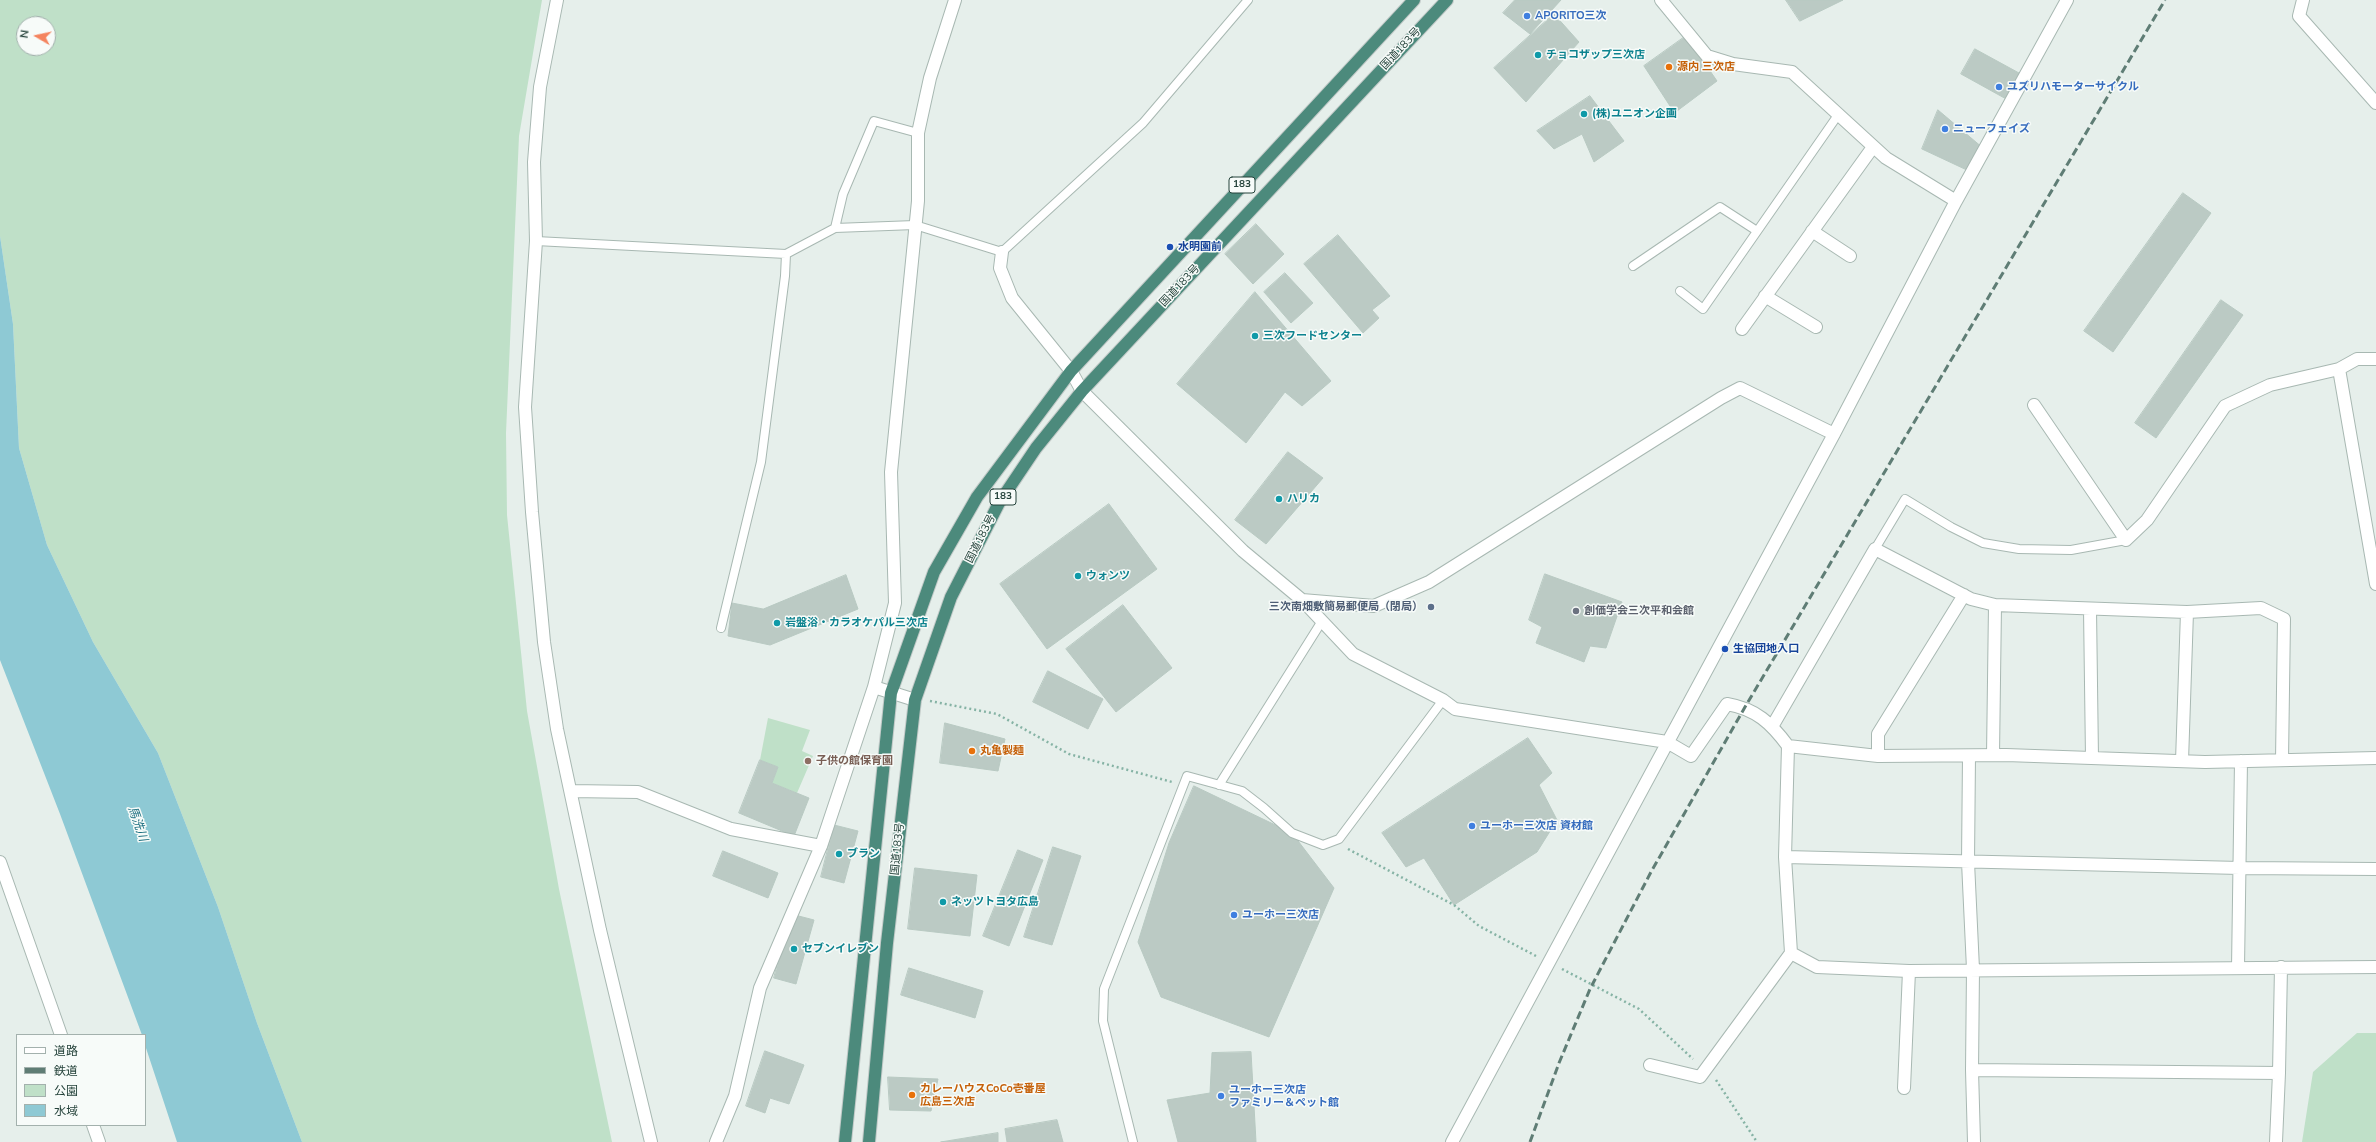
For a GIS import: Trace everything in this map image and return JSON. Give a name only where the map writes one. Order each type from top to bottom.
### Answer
[{"type":"highway","name":"国道183号","points":[[845,1142],[891,693],[934,572],[977,497],[1071,371],[1414,0]]},
{"type":"highway","name":"国道183号","points":[[869,1142],[891,913],[916,700],[951,597],[999,503],[1036,448],[1082,390],[1447,0]]},
{"type":"street","points":[[557,0],[539,94],[534,162],[536,241],[525,407],[544,642],[557,729],[600,930],[651,1142]]},
{"type":"street","points":[[716,1142],[735,1096],[760,988],[821,846],[874,687],[895,603],[891,472],[918,201],[918,133],[930,78],[955,0]]},
{"type":"street","points":[[1661,0],[1707,56],[1733,64],[1792,72],[1886,158],[1956,201]]},
{"type":"street","points":[[1452,1142],[1834,434],[1956,201],[2067,0]]},
{"type":"street","points":[[2303,0],[2299,16],[2376,103]]},
{"type":"street","points":[[1742,329],[1874,147]]},
{"type":"street","points":[[1812,231],[1850,256]]},
{"type":"street","points":[[1002,252],[1000,268],[1012,298],[1071,371],[1082,390],[1243,551],[1302,600],[1353,654],[1443,700],[1455,709],[1667,742],[1691,756],[1726,704],[1745,707],[1773,725],[1788,746],[1784,857],[1792,953],[1700,1077],[1650,1066]]},
{"type":"street","points":[[1765,296],[1816,327]]},
{"type":"street","points":[[2034,405],[2126,540],[2147,520],[2225,406],[2270,385],[2339,369],[2357,359],[2376,359]]},
{"type":"street","points":[[2339,369],[2376,584]]},
{"type":"street","points":[[1302,600],[1374,606],[1430,582],[1720,398],[1740,388],[1834,434]]},
{"type":"street","points":[[1773,725],[1875,549],[1964,595],[1995,606],[2187,612],[2262,608],[2284,619],[2282,760]]},
{"type":"street","points":[[1878,756],[1878,734],[1964,595]]},
{"type":"street","points":[[1993,756],[1995,606]]},
{"type":"street","points":[[2090,609],[2092,758]]},
{"type":"street","points":[[2182,761],[2187,612]]},
{"type":"street","points":[[874,687],[916,700]]},
{"type":"street","points":[[1788,746],[1878,756],[1993,756],[2182,761],[2376,758]]},
{"type":"street","points":[[1969,756],[1968,862],[1973,970],[1972,1070],[1974,1142]]},
{"type":"street","points":[[2238,968],[2241,761]]},
{"type":"street","points":[[571,791],[638,792],[731,829],[821,846]]},
{"type":"street","points":[[1784,857],[2240,868],[2376,869]]},
{"type":"street","points":[[0,862],[61,1034]]},
{"type":"street","points":[[1792,953],[1817,967],[1909,971],[2376,967]]},
{"type":"street","points":[[2276,1142],[2281,967]]},
{"type":"street","points":[[1904,1088],[1909,971]]},
{"type":"street","points":[[1972,1070],[2279,1073]]},
{"type":"street","points":[[93,1126],[99,1142]]},
{"type":"lane","points":[[536,241],[786,254],[835,228],[915,225],[1002,252],[1143,123],[1248,0]]},
{"type":"lane","points":[[1680,291],[1703,309],[1838,115]]},
{"type":"lane","points":[[835,228],[843,194],[874,121],[918,133]]},
{"type":"lane","points":[[1633,266],[1720,207],[1757,231]]},
{"type":"lane","points":[[721,628],[761,462],[785,276],[786,254]]},
{"type":"lane","points":[[1875,549],[1905,499],[1951,527],[1983,543],[2019,549],[2071,550],[2126,540]]},
{"type":"lane","points":[[1219,785],[1322,621]]},
{"type":"lane","points":[[1133,1142],[1104,1021],[1104,988],[1187,776],[1242,791],[1292,833],[1323,845],[1339,839],[1443,700]]},
{"type":"path","points":[[916,700],[945,703],[997,714],[1069,754],[1184,784]]},
{"type":"path","points":[[1333,841],[1454,905],[1479,926],[1639,1009],[1714,1078],[1758,1142]]},
{"type":"green space","points":[[0,0],[542,0],[519,136],[506,433],[507,515],[527,711],[559,889],[612,1142],[302,1142],[257,1023],[218,907],[158,753],[93,642],[47,545],[19,448],[13,324],[0,236]]},
{"type":"green space","points":[[768,718],[810,730],[802,751],[813,756],[797,793],[772,783],[778,767],[760,760]]},
{"type":"green space","points":[[2357,1033],[2376,1033],[2376,1142],[2302,1142],[2313,1072]]},
{"type":"water","name":"馬洗川","points":[[0,236],[13,324],[19,448],[47,545],[93,642],[158,753],[218,907],[257,1023],[302,1142],[177,1142],[146,1048],[146,1034],[142,1034],[60,814],[0,660]]},
{"type":"building","name":"APORITO三次","points":[[1515,0],[1561,0],[1530,34],[1503,13]]},
{"type":"building","points":[[1786,0],[1843,0],[1800,21]]},
{"type":"building","name":"チョコザップ三次店","points":[[1554,14],[1579,42],[1526,102],[1494,68]]},
{"type":"building","points":[[1686,36],[1717,81],[1677,111],[1670,106],[1644,66]]},
{"type":"building","name":"ユズリハモーターサイクル","points":[[1975,49],[2019,73],[2008,100],[1961,74]]},
{"type":"building","name":"(株)ユニオン企画","points":[[1590,96],[1624,141],[1594,162],[1582,134],[1554,149],[1537,131]]},
{"type":"building","name":"ニューフェイズ","points":[[1938,110],[1983,148],[1969,171],[1922,149]]},
{"type":"building","points":[[2183,193],[2211,213],[2113,352],[2084,331]]},
{"type":"building","points":[[1256,224],[1284,254],[1253,284],[1225,254]]},
{"type":"building","points":[[1338,235],[1390,296],[1372,310],[1379,318],[1363,333],[1304,264]]},
{"type":"building","points":[[1285,273],[1313,303],[1291,323],[1264,292]]},
{"type":"building","name":"三次フードセンター","points":[[1255,292],[1331,381],[1302,406],[1285,392],[1246,443],[1177,384]]},
{"type":"building","points":[[2221,300],[2243,315],[2156,438],[2135,423]]},
{"type":"building","name":"ハリカ","points":[[1288,452],[1323,478],[1266,544],[1235,520]]},
{"type":"building","name":"ウォンツ","points":[[1109,504],[1157,569],[1047,649],[1000,584]]},
{"type":"building","name":"創価学会三次平和会館","points":[[1545,574],[1622,602],[1606,648],[1590,646],[1584,662],[1536,643],[1542,627],[1529,620]]},
{"type":"building","name":"岩盤浴・カラオケパル三次店","points":[[846,575],[858,609],[770,645],[728,636],[732,603],[763,609]]},
{"type":"building","points":[[1123,605],[1172,668],[1116,712],[1066,649]]},
{"type":"building","points":[[1048,671],[1103,699],[1088,729],[1033,702]]},
{"type":"building","name":"丸亀製麺","points":[[945,723],[1005,739],[998,771],[940,763]]},
{"type":"building","name":"ユーホー三次店 資材館","points":[[1528,738],[1552,773],[1539,785],[1557,820],[1537,852],[1454,905],[1424,858],[1406,867],[1382,833]]},
{"type":"building","points":[[760,760],[778,767],[772,783],[809,798],[794,836],[739,813]]},
{"type":"building","name":"ユーホー三次店","points":[[1194,786],[1292,833],[1334,888],[1269,1037],[1161,997],[1138,942],[1169,843]]},
{"type":"building","name":"ブラン","points":[[834,825],[858,831],[844,883],[821,877]]},
{"type":"building","points":[[1053,847],[1081,856],[1052,945],[1024,937]]},
{"type":"building","points":[[1018,850],[1043,860],[1009,946],[983,936]]},
{"type":"building","points":[[723,851],[778,873],[768,898],[713,876]]},
{"type":"building","name":"ネッツトヨタ広島","points":[[915,868],[977,875],[970,936],[908,929]]},
{"type":"building","name":"セブンイレブン","points":[[791,914],[814,920],[796,984],[774,978]]},
{"type":"building","points":[[909,968],[983,991],[975,1018],[901,995]]},
{"type":"building","points":[[765,1051],[804,1065],[789,1104],[770,1098],[765,1113],[746,1106]]},
{"type":"building","name":"ユーホー三次店 ファミリー＆ペット館","points":[[1251,1052],[1256,1142],[1178,1142],[1167,1100],[1210,1093],[1212,1053]]},
{"type":"building","name":"カレーハウスCoCo壱番屋 広島三次店","points":[[888,1077],[938,1079],[931,1111],[890,1110]]},
{"type":"building","points":[[1057,1120],[1063,1142],[1007,1142],[1005,1129]]},
{"type":"building","points":[[998,1133],[998,1142],[941,1142]]},
{"type":"railway","points":[[1530,1142],[1559,1063],[1590,989],[1651,872],[1745,707],[2165,0]]},
{"type":"place","name":"APORITO三次","points":[[1527,16]]},
{"type":"place","name":"チョコザップ三次店","points":[[1538,55]]},
{"type":"place","name":"源内 三次店","points":[[1669,67]]},
{"type":"place","name":"ユズリハモーターサイクル","points":[[1999,87]]},
{"type":"place","name":"(株)ユニオン企画","points":[[1584,114]]},
{"type":"place","name":"ニューフェイズ","points":[[1945,129]]},
{"type":"place","name":"水明園前","points":[[1170,247]]},
{"type":"place","name":"三次フードセンター","points":[[1255,336]]},
{"type":"place","name":"ハリカ","points":[[1279,499]]},
{"type":"place","name":"ウォンツ","points":[[1078,576]]},
{"type":"place","name":"三次南畑敷簡易郵便局（閉局）","points":[[1431,607]]},
{"type":"place","name":"創価学会三次平和会館","points":[[1576,611]]},
{"type":"place","name":"岩盤浴・カラオケパル三次店","points":[[777,623]]},
{"type":"place","name":"生協団地入口","points":[[1725,649]]},
{"type":"place","name":"丸亀製麺","points":[[972,751]]},
{"type":"place","name":"子供の館保育園","points":[[808,761]]},
{"type":"place","name":"ユーホー三次店 資材館","points":[[1472,826]]},
{"type":"place","name":"ブラン","points":[[839,854]]},
{"type":"place","name":"ネッツトヨタ広島","points":[[943,902]]},
{"type":"place","name":"ユーホー三次店","points":[[1234,915]]},
{"type":"place","name":"セブンイレブン","points":[[794,949]]},
{"type":"place","name":"カレーハウスCoCo壱番屋 広島三次店","points":[[912,1095]]},
{"type":"place","name":"ユーホー三次店 ファミリー＆ペット館","points":[[1221,1096]]}]
